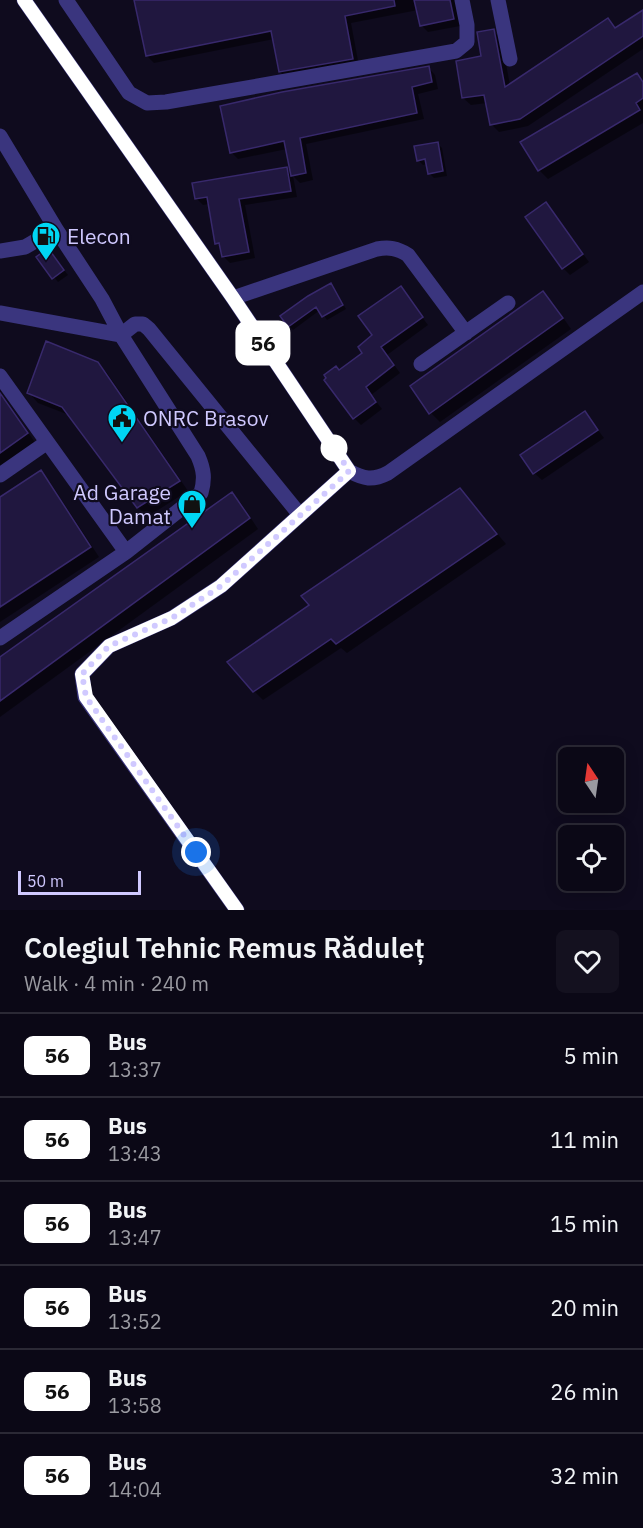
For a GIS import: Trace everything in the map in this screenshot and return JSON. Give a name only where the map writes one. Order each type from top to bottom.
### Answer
[{"type":"lane","points":[[24,0],[233,298],[349,471],[364,479],[376,478],[388,473],[643,292]]},
{"type":"lane","points":[[66,0],[129,93],[147,103],[208,95],[456,51],[467,42],[467,25],[462,0]]},
{"type":"lane","points":[[498,0],[510,59]]},
{"type":"lane","points":[[0,136],[56,229],[102,299],[121,335],[198,456],[205,480],[201,493],[126,552],[0,638]]},
{"type":"lane","points":[[0,251],[25,247],[56,229]]},
{"type":"lane","points":[[233,298],[388,247],[399,249],[408,255],[465,333]]},
{"type":"lane","points":[[420,364],[508,303]]},
{"type":"lane","points":[[0,313],[121,335],[135,324],[143,324],[300,515]]},
{"type":"lane","points":[[0,376],[126,552]]},
{"type":"lane","points":[[0,475],[46,443]]},
{"type":"lane","points":[[237,910],[86,697],[82,674],[109,646],[172,618],[221,586],[349,471]]},
{"type":"building","points":[[134,0],[394,0],[395,6],[345,16],[353,59],[279,72],[271,31],[146,56]]},
{"type":"building","points":[[414,0],[450,0],[454,19],[420,26]]},
{"type":"building","points":[[643,10],[643,36],[520,119],[490,125],[484,95],[462,98],[456,61],[481,56],[477,32],[494,29],[505,87],[608,18],[615,28]]},
{"type":"building","points":[[429,66],[432,82],[412,87],[417,113],[300,138],[306,173],[291,176],[284,141],[230,153],[220,106],[282,92]]},
{"type":"building","points":[[637,73],[643,82],[643,98],[636,103],[640,110],[538,171],[520,142]]},
{"type":"building","points":[[438,142],[443,171],[428,174],[425,159],[417,161],[414,146]]},
{"type":"building","points":[[287,167],[291,191],[239,199],[249,252],[222,257],[219,243],[215,244],[207,197],[195,199],[192,183]]},
{"type":"building","points":[[546,202],[583,254],[562,269],[525,217]]},
{"type":"building","points":[[48,248],[64,270],[52,279],[36,257]]},
{"type":"building","points":[[331,283],[343,305],[322,317],[316,307],[288,327],[280,316]]},
{"type":"building","points":[[401,286],[423,317],[381,347],[394,365],[366,387],[376,402],[353,419],[324,380],[326,378],[324,375],[336,366],[339,370],[362,353],[358,347],[372,335],[358,316]]},
{"type":"building","points":[[543,291],[563,318],[429,414],[410,386]]},
{"type":"building","name":"ONRC Brasov","points":[[46,341],[98,362],[180,481],[137,508],[62,407],[27,393]]},
{"type":"building","points":[[0,393],[28,433],[0,453]]},
{"type":"building","points":[[585,411],[598,430],[533,474],[520,455]]},
{"type":"building","points":[[41,470],[91,547],[0,607],[0,497]]},
{"type":"building","points":[[460,488],[497,534],[336,644],[331,639],[253,692],[227,662],[309,605],[301,596]]},
{"type":"building","points":[[232,492],[250,518],[0,701],[0,657]]},
{"type":"bus line","name":"56","points":[[24,0],[233,298],[349,471],[221,586],[172,618],[109,646],[82,674],[86,697],[237,910]]},
{"type":"place","name":"Elecon","points":[[46,262]]},
{"type":"place","name":"ONRC Brasov","points":[[122,444]]},
{"type":"place","name":"Ad Garage Damat","points":[[192,530]]},
{"type":"route","points":[[196,852],[86,697],[82,674],[109,646],[172,618],[221,586],[331,488],[349,471],[330,441],[334,448]]}]
